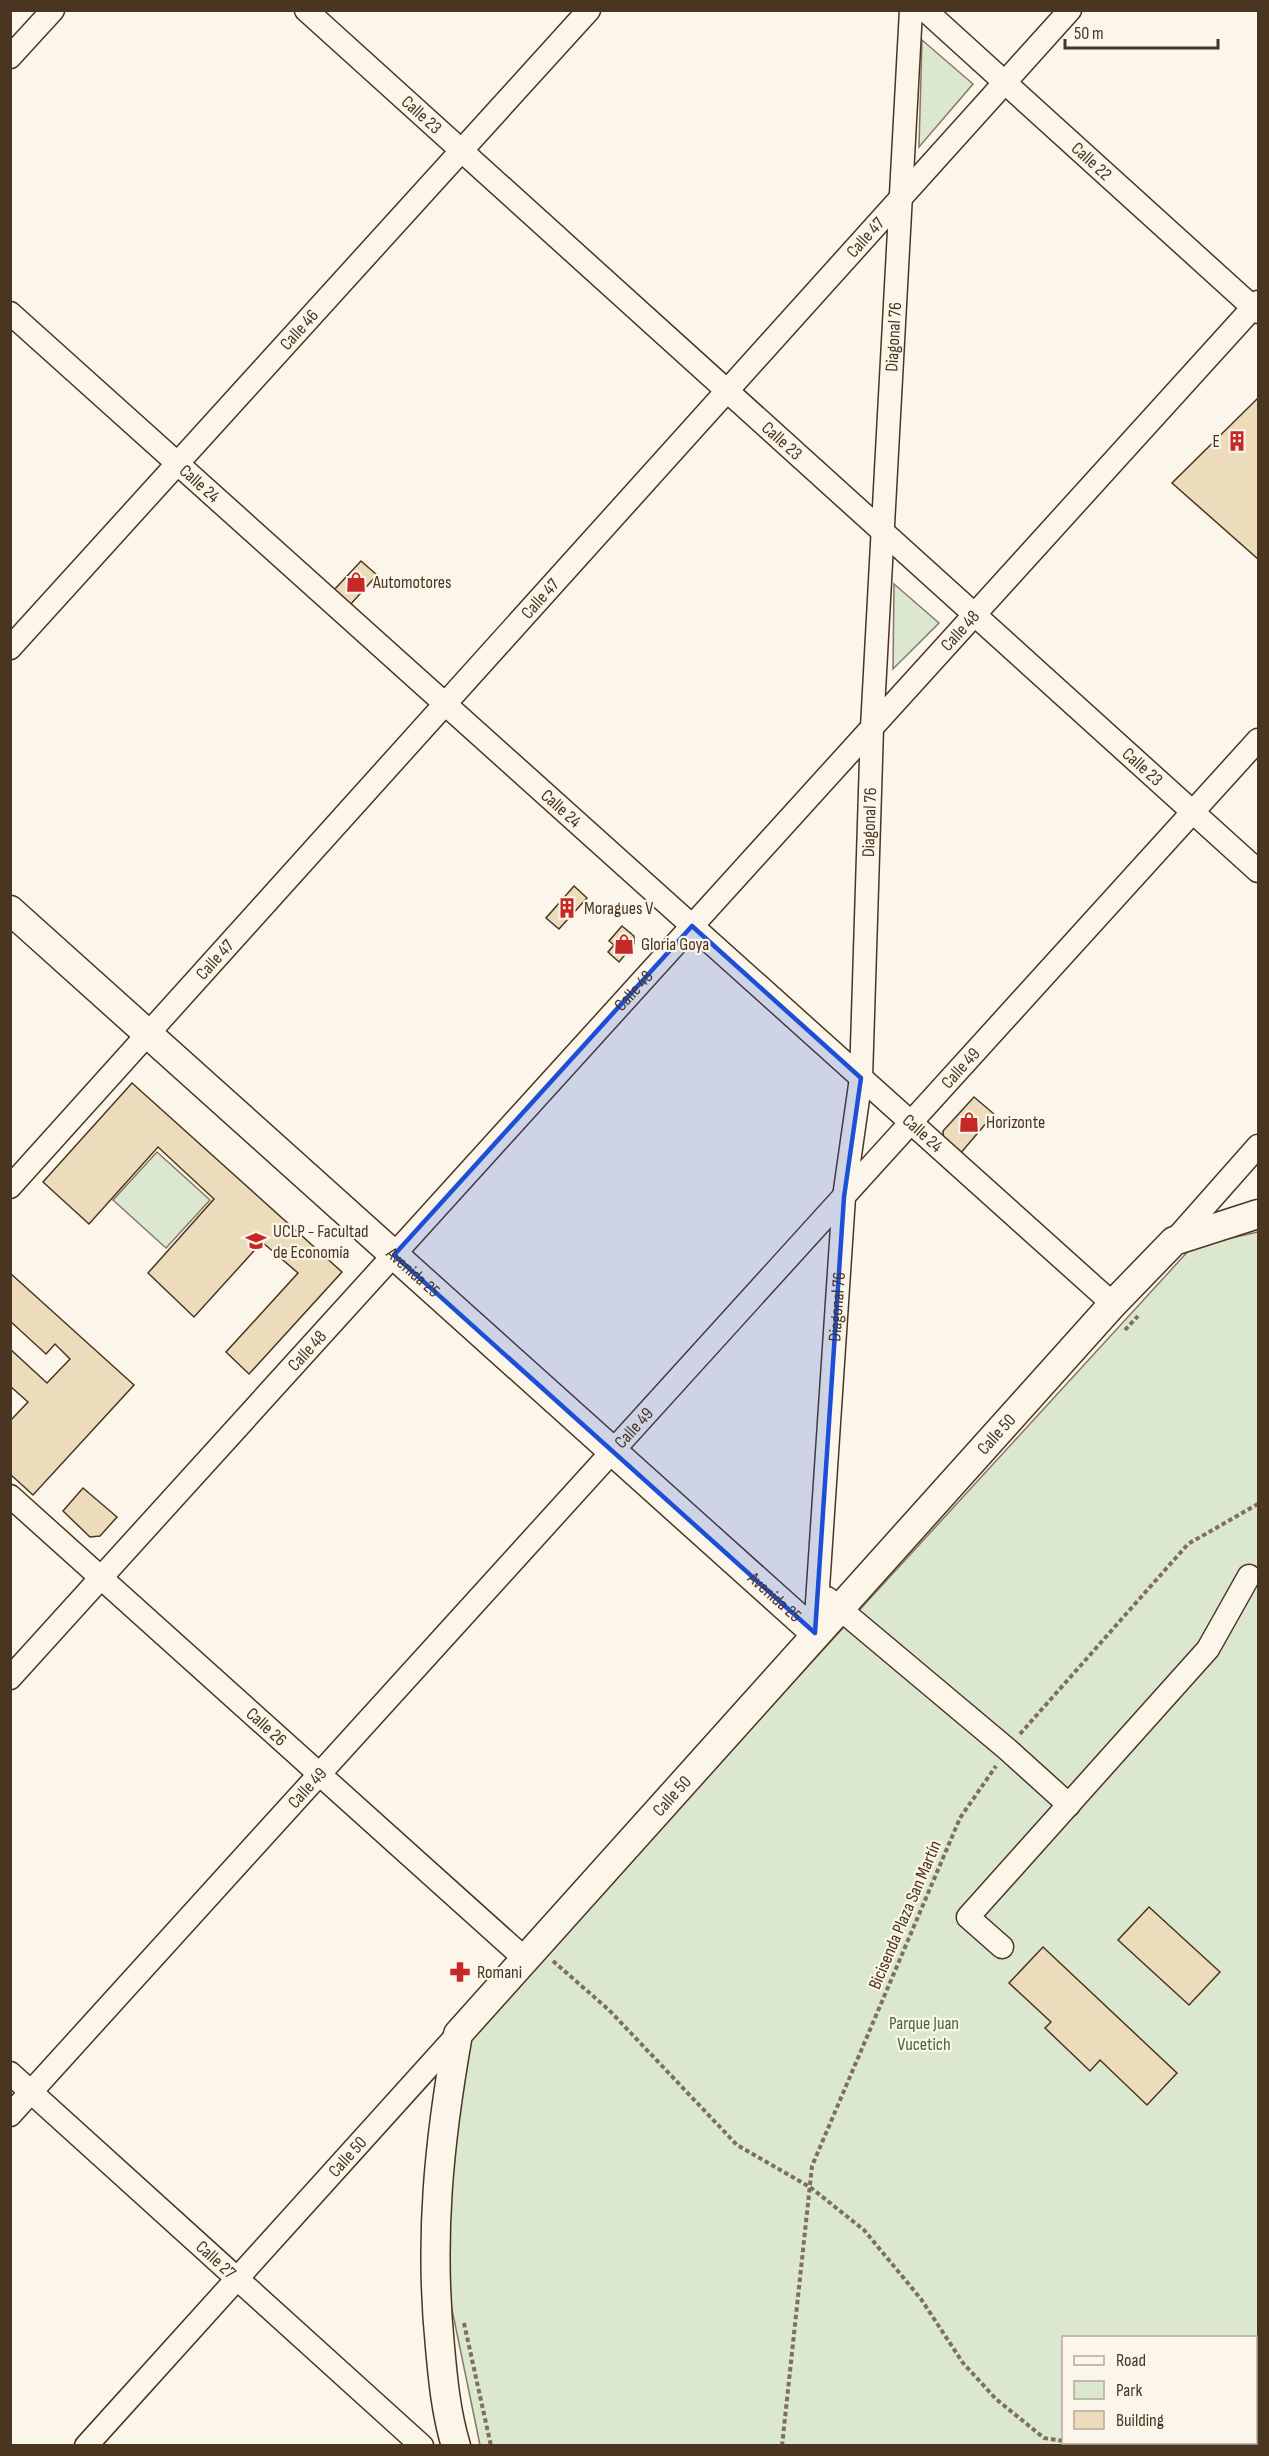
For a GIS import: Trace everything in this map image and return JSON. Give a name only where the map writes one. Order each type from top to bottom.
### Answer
[{"type":"main road","name":"Avenida 25","points":[[10,910],[143,1039],[810,1640]]},
{"type":"main road","name":"Avenida 25","points":[[10,928],[143,1039]]},
{"type":"main road","points":[[1174,1241],[1258,1214]]},
{"type":"main road","name":"Calle 50","points":[[458,2034],[540,1962],[810,1640],[829,1600],[1174,1241]]},
{"type":"main road","points":[[446,2439],[435,2299],[435,2210],[442,2121],[458,2034]]},
{"type":"street","points":[[10,57],[53,10]]},
{"type":"street","name":"Calle 23","points":[[306,10],[1258,871]]},
{"type":"street","name":"Calle 46","points":[[10,648],[589,10]]},
{"type":"street","name":"Diagonal 76","points":[[829,1600],[844,1197],[861,1078],[872,728],[903,192],[911,10]]},
{"type":"street","name":"Calle 22","points":[[925,10],[1257,307]]},
{"type":"street","name":"Calle 47","points":[[10,1187],[727,391],[903,192],[1070,10]]},
{"type":"street","name":"Calle 48","points":[[10,1678],[1257,307]]},
{"type":"street","name":"Calle 24","points":[[10,313],[1113,1304]]},
{"type":"street","name":"Calle 49","points":[[10,2115],[1258,740]]},
{"type":"street","name":"Calle 50","points":[[1174,1241],[1258,1146]]},
{"type":"street","name":"Calle 26","points":[[10,1496],[320,1774],[540,1962]]},
{"type":"street","points":[[1002,1947],[968,1917],[1208,1649],[1249,1576]]},
{"type":"street","points":[[829,1600],[1007,1749],[1069,1805]]},
{"type":"street","name":"Calle 50","points":[[86,2445],[458,2034]]},
{"type":"street","name":"Calle 27","points":[[10,2073],[422,2445]]},
{"type":"path","points":[[1120,1336],[1144,1310]]},
{"type":"path","name":"Bicisenda Plaza San Martín","points":[[783,2445],[812,2166],[960,1818],[1007,1749],[1188,1544],[1258,1504]]},
{"type":"path","points":[[559,1951],[540,1962],[609,2010],[737,2145],[810,2187],[864,2230],[921,2299],[963,2363],[996,2399],[1044,2438],[1062,2441]]},
{"type":"path","points":[[462,2312],[491,2445]]},
{"type":"highlighted area","points":[[692,926],[861,1078],[844,1197],[815,1633],[394,1255]]},
{"type":"green space","points":[[922,40],[973,84],[919,147]]},
{"type":"green space","points":[[894,584],[939,623],[893,669]]},
{"type":"green space","points":[[157,1152],[210,1200],[166,1248],[113,1200]]},
{"type":"green space","name":"Parque Juan Vucetich","points":[[1258,1232],[1258,2445],[480,2445],[441,2256],[470,2035],[1192,1247]]},
{"type":"building","name":"E","points":[[1258,398],[1258,559],[1172,483]]},
{"type":"building","name":"Automotores","points":[[361,561],[377,575],[350,605],[334,590]]},
{"type":"building","name":"Moragues V","points":[[574,886],[587,898],[559,929],[546,918]]},
{"type":"building","name":"Gloria Goya","points":[[622,926],[634,936],[634,944],[619,962],[608,952],[614,945],[609,941]]},
{"type":"building","points":[[132,1083],[342,1272],[249,1374],[226,1352],[298,1273],[262,1242],[194,1317],[148,1273],[214,1199],[158,1147],[89,1224],[43,1182]]},
{"type":"building","name":"Horizonte","points":[[974,1097],[994,1114],[959,1155],[944,1143],[943,1131]]},
{"type":"building","points":[[10,1273],[134,1385],[33,1495],[10,1474],[10,1421],[28,1402],[10,1386],[10,1349],[47,1383],[70,1359],[55,1344],[46,1354],[10,1321]]},
{"type":"building","points":[[83,1488],[117,1517],[100,1536],[90,1537],[63,1511]]},
{"type":"building","points":[[1149,1907],[1220,1972],[1189,2005],[1118,1940]]},
{"type":"building","points":[[1043,1947],[1177,2073],[1147,2105],[1100,2060],[1090,2071],[1045,2028],[1051,2022],[1009,1983]]},
{"type":"place","name":"E","points":[[1237,441]]},
{"type":"place","name":"Automotores","points":[[356,582]]},
{"type":"place","name":"Moragues V","points":[[567,908]]},
{"type":"place","name":"Gloria Goya","points":[[624,944]]},
{"type":"place","name":"Horizonte","points":[[969,1122]]},
{"type":"place","name":"UCLP - Facultad de Economía","points":[[256,1241]]},
{"type":"place","name":"Romani","points":[[460,1972]]}]
